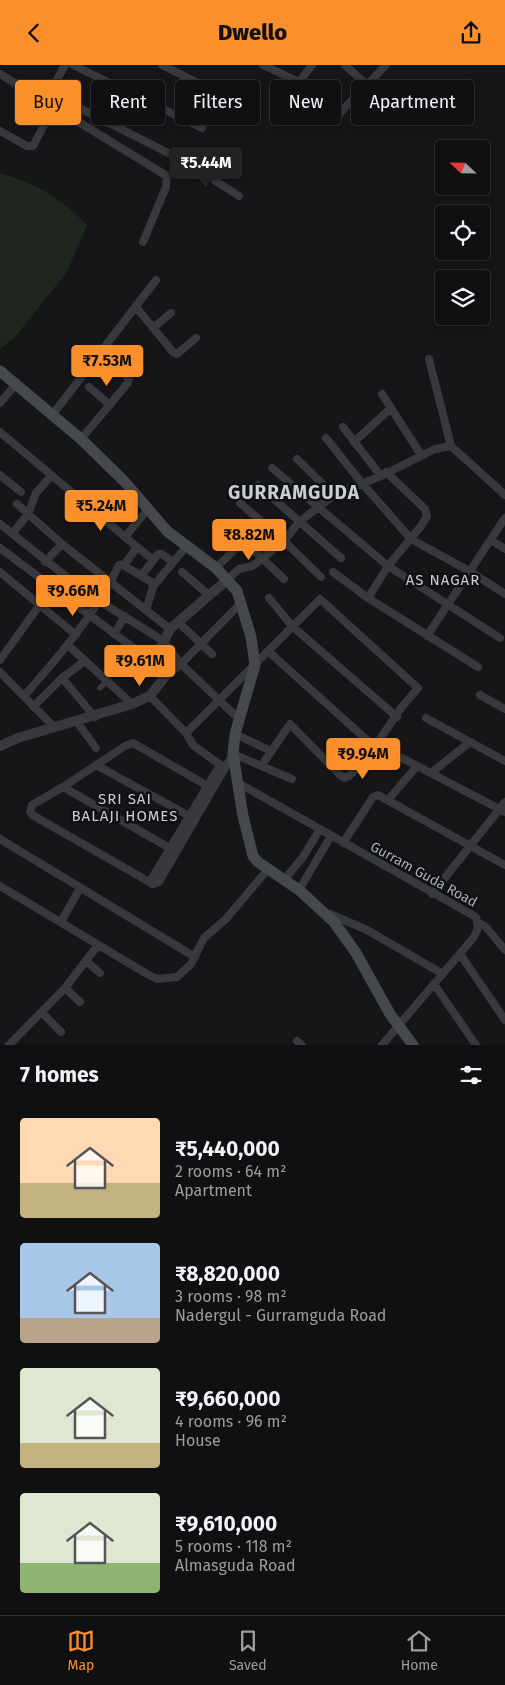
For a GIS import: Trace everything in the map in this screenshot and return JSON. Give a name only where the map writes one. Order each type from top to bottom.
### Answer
[{"type":"main road","points":[[0,371],[17,383],[81,439],[124,481],[147,510],[186,547],[216,568],[237,591],[251,637],[254,665],[235,734],[234,754],[249,846],[258,862],[299,891],[334,922],[356,953],[386,1007],[413,1045]]},
{"type":"street","points":[[57,80],[65,65]]},
{"type":"street","points":[[73,65],[202,128]]},
{"type":"street","points":[[162,65],[172,67],[195,80]]},
{"type":"street","points":[[263,65],[295,80]]},
{"type":"street","points":[[301,80],[312,65]]},
{"type":"street","points":[[345,65],[362,80]]},
{"type":"street","points":[[372,80],[386,65]]},
{"type":"street","points":[[0,74],[15,84]]},
{"type":"street","points":[[341,112],[351,102]]},
{"type":"street","points":[[81,109],[186,162],[238,196]]},
{"type":"street","points":[[0,131],[27,146],[33,146],[44,125]]},
{"type":"street","points":[[81,125],[167,177],[166,187],[143,242]]},
{"type":"street","points":[[53,414],[156,280]]},
{"type":"street","points":[[136,307],[174,352],[177,353],[196,338]]},
{"type":"street","points":[[153,328],[171,313]]},
{"type":"street","points":[[429,359],[451,446],[505,495]]},
{"type":"street","points":[[81,439],[124,388],[129,379],[113,362]]},
{"type":"street","points":[[0,403],[17,383]]},
{"type":"street","points":[[89,387],[110,405]]},
{"type":"street","points":[[382,394],[421,455]]},
{"type":"street","points":[[354,442],[391,408]]},
{"type":"street","points":[[343,427],[383,474],[425,509],[426,516],[388,566],[368,598]]},
{"type":"street","points":[[0,431],[51,476],[152,559]]},
{"type":"street","points":[[326,438],[410,539],[470,572],[505,594]]},
{"type":"street","points":[[163,679],[157,655],[162,640],[174,625],[239,569],[252,567],[284,541],[299,522],[317,506],[334,495],[435,449],[451,446]]},
{"type":"street","points":[[297,459],[334,495]]},
{"type":"street","points":[[272,468],[388,566],[500,638]]},
{"type":"street","points":[[0,475],[21,492]]},
{"type":"street","points":[[12,534],[28,514],[36,493],[51,476]]},
{"type":"street","points":[[258,485],[341,558]]},
{"type":"street","points":[[240,503],[284,541],[321,577]]},
{"type":"street","points":[[17,504],[62,544],[146,610],[174,625],[212,654]]},
{"type":"street","points":[[125,537],[147,510]]},
{"type":"street","points":[[427,636],[450,605],[505,518]]},
{"type":"street","points":[[0,524],[45,562],[100,601],[162,640],[181,664],[239,719]]},
{"type":"street","points":[[236,526],[244,541],[284,579]]},
{"type":"street","points":[[216,568],[254,530]]},
{"type":"street","points":[[491,539],[505,549]]},
{"type":"street","points":[[45,562],[62,544]]},
{"type":"street","points":[[0,547],[53,589],[159,667]]},
{"type":"street","points":[[24,696],[76,635],[100,601],[119,565],[123,565],[137,547]]},
{"type":"street","points":[[146,610],[154,584],[158,583],[186,547]]},
{"type":"street","points":[[141,576],[152,559],[158,554],[162,554],[173,563]]},
{"type":"street","points":[[123,565],[154,584]]},
{"type":"street","points":[[182,572],[209,595]]},
{"type":"street","points":[[333,572],[368,598],[478,667]]},
{"type":"street","points":[[0,573],[76,635]]},
{"type":"street","points":[[0,660],[62,574]]},
{"type":"street","points":[[269,598],[292,626],[397,717]]},
{"type":"street","points":[[186,733],[320,599],[418,688],[378,742],[376,749],[356,771],[345,778],[290,725],[262,765]]},
{"type":"street","points":[[0,746],[18,738],[95,717],[150,696],[163,679],[181,664],[241,603]]},
{"type":"street","points":[[114,634],[125,616]]},
{"type":"street","points":[[68,645],[132,704]]},
{"type":"street","points":[[269,652],[376,749]]},
{"type":"street","points":[[145,657],[157,655]]},
{"type":"street","points":[[33,707],[62,678],[85,661]]},
{"type":"street","points":[[0,673],[55,728]]},
{"type":"street","points":[[62,678],[95,717]]},
{"type":"street","points":[[100,689],[108,680]]},
{"type":"street","points":[[480,695],[505,709]]},
{"type":"street","points":[[150,696],[186,733],[193,745],[222,767]]},
{"type":"street","points":[[426,718],[505,761]]},
{"type":"street","points":[[77,722],[96,749]]},
{"type":"street","points":[[235,734],[272,751]]},
{"type":"street","points":[[431,773],[470,742]]},
{"type":"street","points":[[210,787],[133,743],[125,746],[63,787],[36,801],[32,805],[30,812],[153,884],[159,882],[173,850],[222,767],[234,754],[292,779]]},
{"type":"street","points":[[402,758],[502,811]]},
{"type":"street","points":[[96,765],[192,818]]},
{"type":"street","points":[[388,800],[417,766]]},
{"type":"street","name":"Gurram Guda Road","points":[[240,784],[432,894],[476,917],[478,923],[474,937],[382,1045]]},
{"type":"street","points":[[63,787],[173,850]]},
{"type":"street","points":[[343,843],[373,797],[378,795],[505,865]]},
{"type":"street","points":[[432,894],[470,846],[502,811],[505,802]]},
{"type":"street","points":[[284,880],[303,857],[320,829]]},
{"type":"street","points":[[299,891],[331,836]]},
{"type":"street","points":[[0,839],[195,957]]},
{"type":"street","points":[[0,886],[156,979],[177,977],[191,965],[204,938],[226,919],[268,869]]},
{"type":"street","points":[[61,922],[80,888]]},
{"type":"street","points":[[320,910],[367,930],[443,973]]},
{"type":"street","points":[[478,923],[485,926],[505,950]]},
{"type":"street","points":[[14,1043],[65,988],[98,945]]},
{"type":"street","points":[[460,954],[505,1020]]},
{"type":"street","points":[[86,961],[100,973]]},
{"type":"street","points":[[434,984],[476,1045]]},
{"type":"street","points":[[65,988],[80,1002]]},
{"type":"street","points":[[42,1013],[61,1031]]},
{"type":"shaded area","points":[[0,173],[37,187],[67,206],[87,225],[67,272],[14,338],[0,349]]},
{"type":"district","name":"GURRAMGUDA","points":[[294,492]]},
{"type":"district","name":"AS NAGAR","points":[[443,580]]},
{"type":"district","name":"SRI SAI BALAJI HOMES","points":[[125,808]]}]
